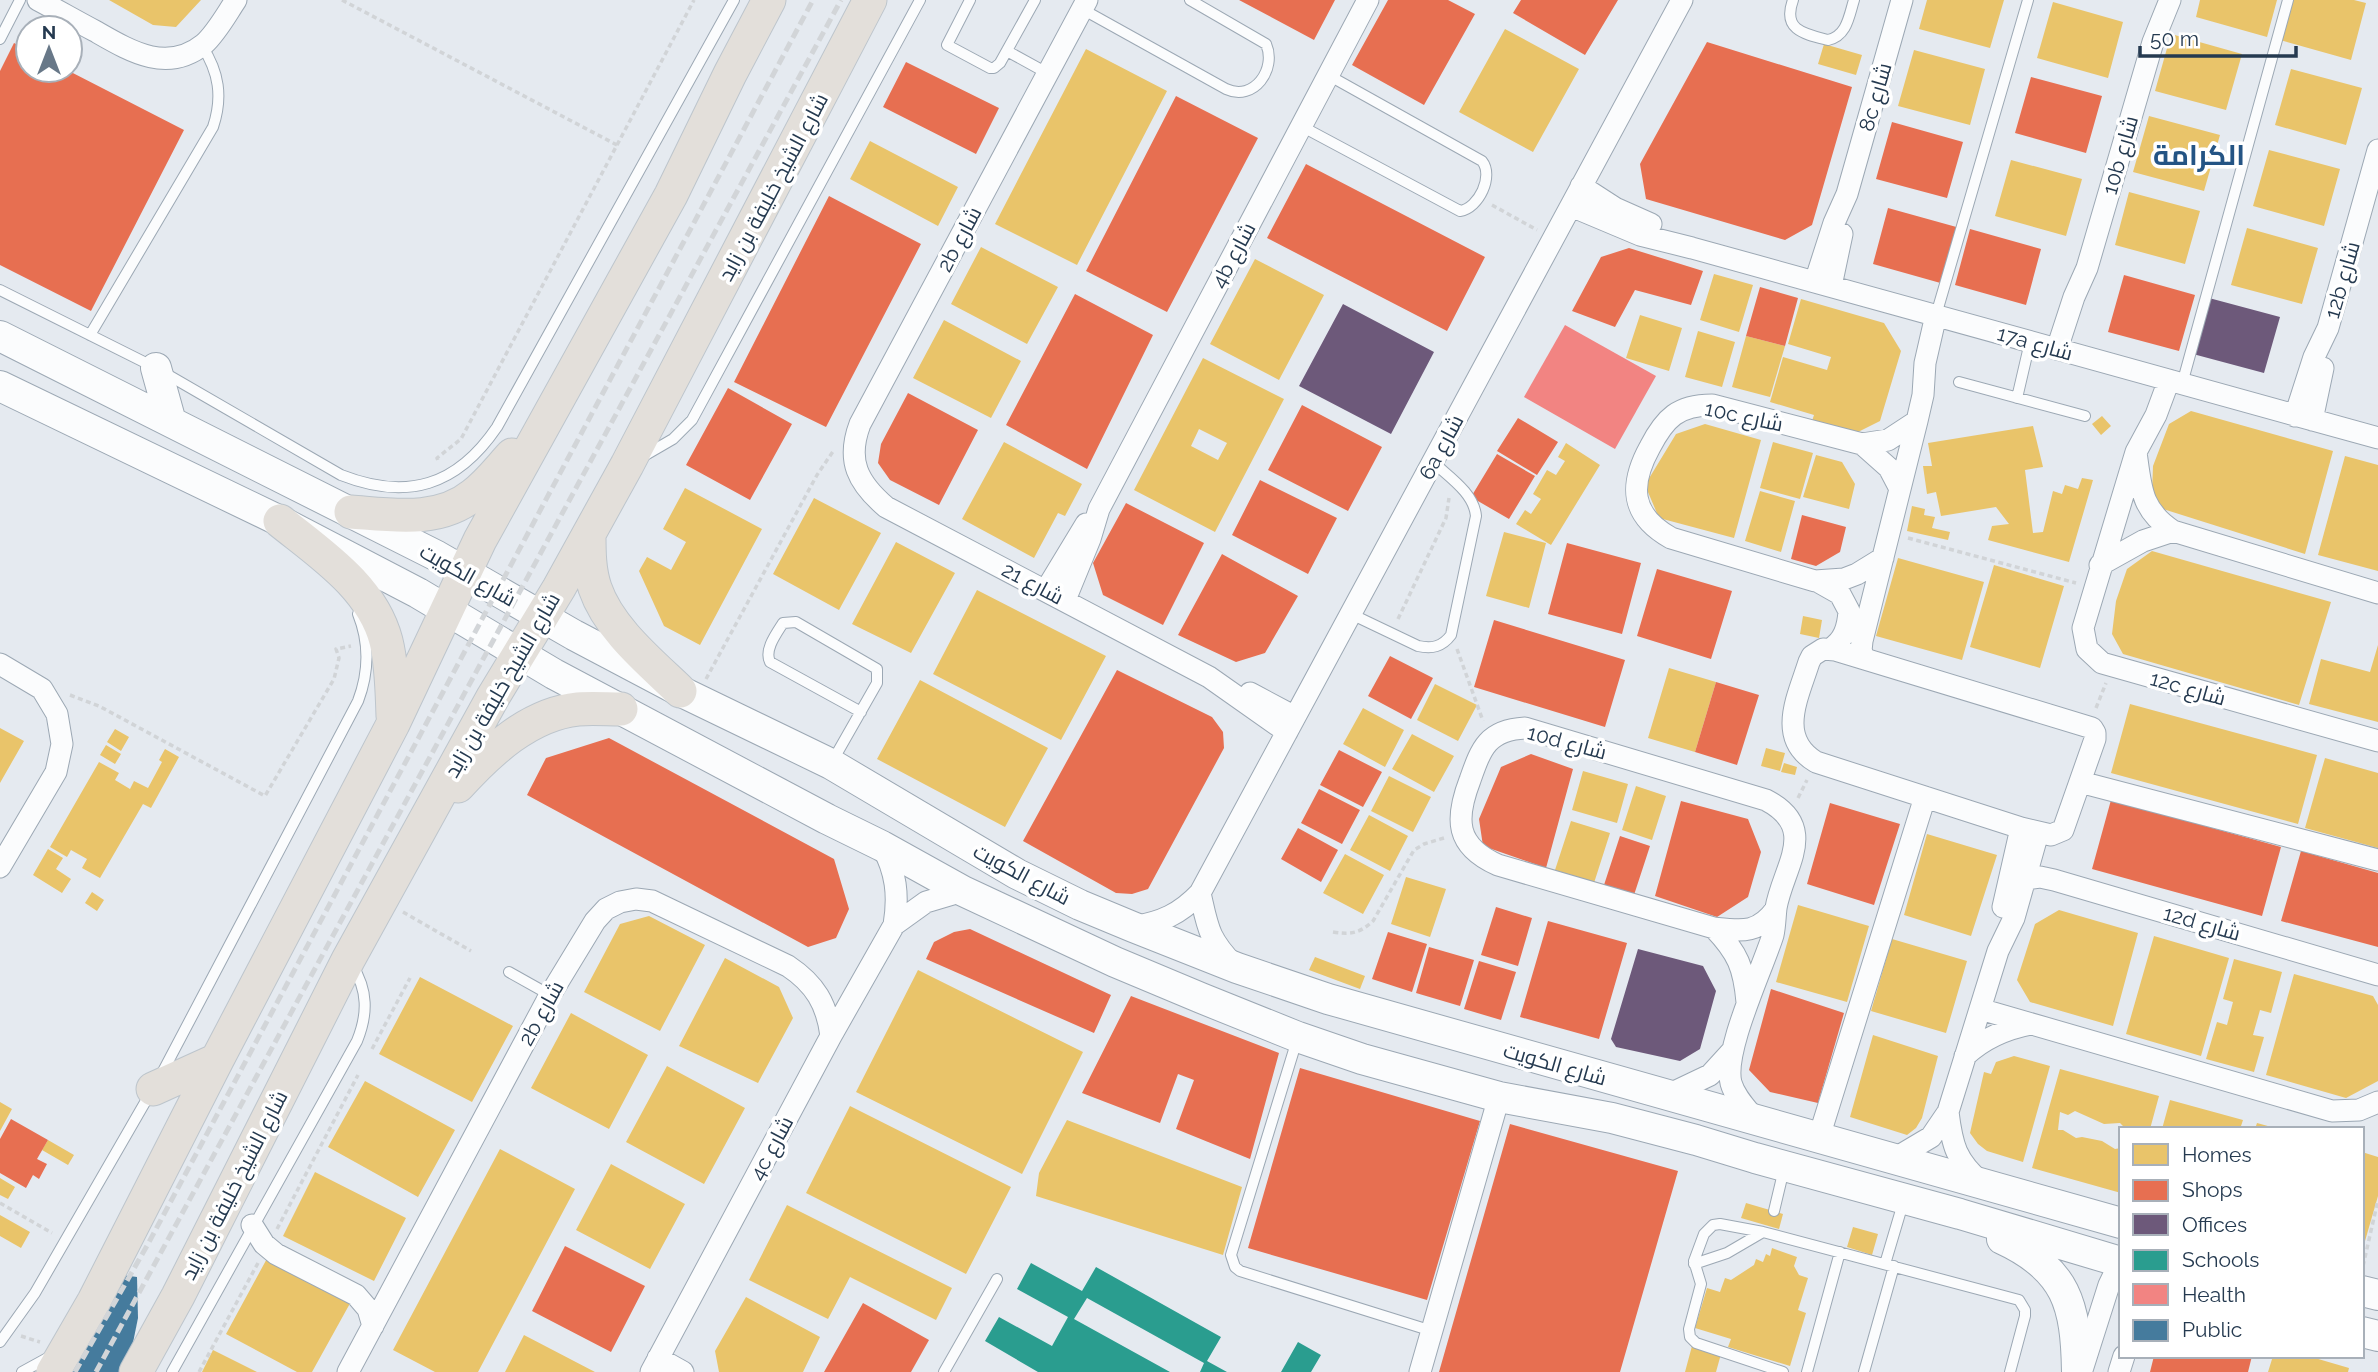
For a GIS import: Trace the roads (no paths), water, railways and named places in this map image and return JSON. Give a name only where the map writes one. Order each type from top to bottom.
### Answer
[{"type":"main road","points":[[56,1352],[94,1301],[393,724],[464,572],[671,195],[769,0]]},
{"type":"main road","name":"شارع الشيخ خليفة بن زايد","points":[[136,1372],[178,1296],[348,960],[627,466],[870,0]]},
{"type":"main road","name":"شارع الكويت","points":[[0,336],[437,556],[542,617],[688,695],[831,764],[1017,874],[1080,905],[1237,968],[1315,995],[2119,1222]]},
{"type":"main road","points":[[156,368],[171,422]]},
{"type":"main road","name":"شارع الكويت","points":[[0,386],[280,521],[827,820],[882,846],[963,891],[1115,962],[1298,1037],[1362,1059],[1499,1097],[1612,1118],[1696,1139],[2119,1262]]},
{"type":"main road","points":[[351,512],[410,516],[432,514],[463,503],[482,487],[547,418]]},
{"type":"main road","points":[[280,521],[356,586],[378,619],[389,656],[393,724]]},
{"type":"main road","points":[[589,534],[590,569],[602,603],[625,635],[688,695]]},
{"type":"main road","points":[[421,827],[480,761],[525,728],[576,709],[621,709]]},
{"type":"main road","points":[[827,820],[823,801],[828,792],[836,786],[855,786],[891,801]]},
{"type":"main road","points":[[1362,1059],[1422,1062],[1429,1060],[1437,1048],[1436,1041],[1422,1026]]},
{"type":"main road","points":[[153,1089],[218,1060]]},
{"type":"main road","points":[[1960,1214],[1992,1235],[2037,1257],[2050,1270],[2069,1302],[2079,1372]]},
{"type":"street","points":[[38,0],[127,50],[165,59],[178,57],[202,46],[236,0]]},
{"type":"street","name":"4b شارع","points":[[1046,590],[1074,541],[1099,509],[1368,0]]},
{"type":"street","name":"6a شارع","points":[[1133,927],[1169,918],[1181,912],[1200,893],[1682,0]]},
{"type":"street","name":"8c شارع","points":[[1823,284],[1834,223],[1847,194],[1902,0]]},
{"type":"street","name":"10b شارع","points":[[2154,42],[2160,0]]},
{"type":"street","name":"10b شارع","points":[[2065,351],[2074,297],[2087,268],[2154,42],[2170,0]]},
{"type":"street","name":"2b شارع","points":[[862,483],[854,453],[860,424],[1085,4]]},
{"type":"street","name":"12b شارع","points":[[2304,418],[2315,357],[2328,328],[2378,150]]},
{"type":"street","name":"17a شارع","points":[[1581,186],[1615,208],[1692,247]]},
{"type":"street","name":"17a شارع","points":[[1571,206],[1640,235],[1692,247],[2378,438]]},
{"type":"street","points":[[1865,659],[1861,651],[1861,641],[1923,395],[1925,363],[1943,317]]},
{"type":"street","name":"12c شارع","points":[[2169,380],[2145,411],[2138,448],[2100,565],[2083,628],[2087,649],[2093,657],[2113,667],[2378,741]]},
{"type":"street","name":"10c شارع","points":[[1917,421],[1888,440],[1862,444],[1712,405],[1697,405],[1682,409],[1659,429],[1639,467],[1636,493],[1647,521],[1671,538],[1815,581],[1840,594],[1849,611],[1842,638],[1840,643],[1830,649],[1817,652],[1809,662],[1792,723],[1797,746],[1805,756],[1816,762],[1925,797]]},
{"type":"street","name":"10c شارع","points":[[1862,444],[1889,468],[1900,489]]},
{"type":"street","name":"12c شارع","points":[[2138,448],[2140,483],[2146,504],[2160,522],[2173,531],[2378,593]]},
{"type":"street","name":"شارع 21","points":[[862,483],[886,507],[1209,677],[1291,724]]},
{"type":"street","name":"4b شارع","points":[[1065,600],[1099,509]]},
{"type":"street","points":[[2100,565],[2136,545],[2173,531]]},
{"type":"street","name":"10c شارع","points":[[1815,581],[1844,579],[1883,558]]},
{"type":"street","points":[[1819,1138],[1925,797],[2029,830],[2051,835],[2063,831],[2095,739],[2094,730],[2089,727],[1830,649]]},
{"type":"street","points":[[0,664],[42,689],[57,714],[62,744],[58,765],[48,785],[0,867]]},
{"type":"street","name":"10d شارع","points":[[1714,928],[1498,865],[1471,848],[1463,835],[1461,804],[1480,752],[1490,739],[1512,729],[1537,731],[1766,800],[1775,805],[1788,818],[1793,829],[1795,851],[1776,908]]},
{"type":"street","points":[[2080,782],[2378,860]]},
{"type":"street","points":[[1894,1159],[1931,1137],[1948,1112],[1998,951],[2014,918],[2025,879],[2029,830]]},
{"type":"street","points":[[1998,951],[2001,913],[2029,830]]},
{"type":"street","name":"4c شارع","points":[[654,1365],[831,1036],[894,925],[897,908],[895,876],[882,846]]},
{"type":"street","name":"12d شارع","points":[[2025,879],[2040,877],[2054,880],[2378,975]]},
{"type":"street","name":"4c شارع","points":[[894,925],[926,902],[963,891]]},
{"type":"street","points":[[1200,893],[1206,925],[1212,939],[1237,968]]},
{"type":"street","name":"2b شارع","points":[[348,1372],[550,995],[595,920],[606,909],[628,900],[652,901],[788,966],[803,976],[823,1003],[831,1036]]},
{"type":"street","points":[[1714,928],[1747,930],[1769,919],[1776,908]]},
{"type":"street","points":[[1755,1119],[1735,1093],[1731,1083],[1731,1052],[1773,934],[1776,908]]},
{"type":"street","points":[[1714,928],[1738,959],[1743,972],[1747,1007]]},
{"type":"street","points":[[1980,1009],[2332,1111],[2358,1110],[2378,1102]]},
{"type":"street","points":[[1965,1056],[1988,1038],[2032,1024]]},
{"type":"street","points":[[1668,1095],[1710,1075],[1731,1052]]},
{"type":"street","points":[[1420,1372],[1499,1097]]},
{"type":"street","points":[[1948,1112],[1958,1158],[1967,1171],[1985,1185]]},
{"type":"street","points":[[252,1225],[276,1254],[356,1295],[368,1309],[373,1326]]},
{"type":"street","points":[[2079,1372],[2109,1285],[2119,1264]]},
{"type":"street","points":[[654,1365],[683,1372]]},
{"type":"lane","points":[[0,39],[20,0]]},
{"type":"lane","points":[[0,289],[156,368],[341,475],[393,487],[419,485],[443,478],[470,461],[497,427],[734,0]]},
{"type":"lane","points":[[627,466],[673,439],[692,420],[920,0]]},
{"type":"lane","points":[[970,0],[947,40],[948,47],[990,68],[1000,63],[1035,0]]},
{"type":"lane","points":[[1085,4],[1226,89],[1234,93],[1252,90],[1268,66],[1270,59],[1266,44],[1190,0]]},
{"type":"lane","points":[[1793,0],[1789,12],[1792,25],[1797,30],[1828,40],[1844,30],[1854,0]]},
{"type":"lane","points":[[1943,317],[2028,0]]},
{"type":"lane","points":[[2169,380],[2288,0]]},
{"type":"lane","points":[[90,335],[213,127],[219,102],[219,87],[213,65],[202,46]]},
{"type":"lane","points":[[1007,51],[1047,73]]},
{"type":"lane","points":[[1301,126],[1460,211],[1469,209],[1478,197],[1488,176],[1488,170],[1482,160],[1328,75]]},
{"type":"lane","points":[[2017,398],[2030,342]]},
{"type":"lane","points":[[1959,382],[2085,416]]},
{"type":"lane","points":[[1351,614],[1427,648],[1445,642],[1451,635],[1476,516],[1471,498],[1433,462]]},
{"type":"lane","points":[[0,1342],[35,1293],[153,1089],[358,701],[367,665],[363,627],[348,596],[319,553]]},
{"type":"lane","points":[[831,764],[861,712],[877,683],[877,668],[796,622],[783,623],[768,649],[770,662],[861,712]]},
{"type":"lane","points":[[172,1372],[252,1225],[350,1055],[363,1025],[366,1008],[364,991],[348,960]]},
{"type":"lane","points":[[509,972],[550,995]]},
{"type":"lane","points":[[1298,1037],[1231,1255],[1232,1261],[1235,1267],[1246,1273],[1432,1331]]},
{"type":"lane","points":[[1774,1211],[1785,1166]]},
{"type":"lane","points":[[1864,1372],[1904,1199]]},
{"type":"lane","points":[[1783,1372],[1696,1343],[1690,1338],[1689,1329],[1701,1284],[1694,1264],[1704,1234],[1713,1225],[1726,1224],[1768,1231],[2019,1300],[2025,1310],[2025,1316],[2010,1372]]},
{"type":"lane","points":[[1694,1264],[1727,1253],[1768,1231]]},
{"type":"lane","points":[[1807,1372],[1840,1252]]},
{"type":"lane","points":[[944,1372],[997,1279]]},
{"type":"lane","points":[[22,1372],[56,1352]]},
{"type":"railway","points":[[75,1372],[148,1244],[813,0]]},
{"type":"railway","points":[[96,1372],[841,0]]},
{"type":"district","name":"الكرامة","points":[[2199,155]]}]
